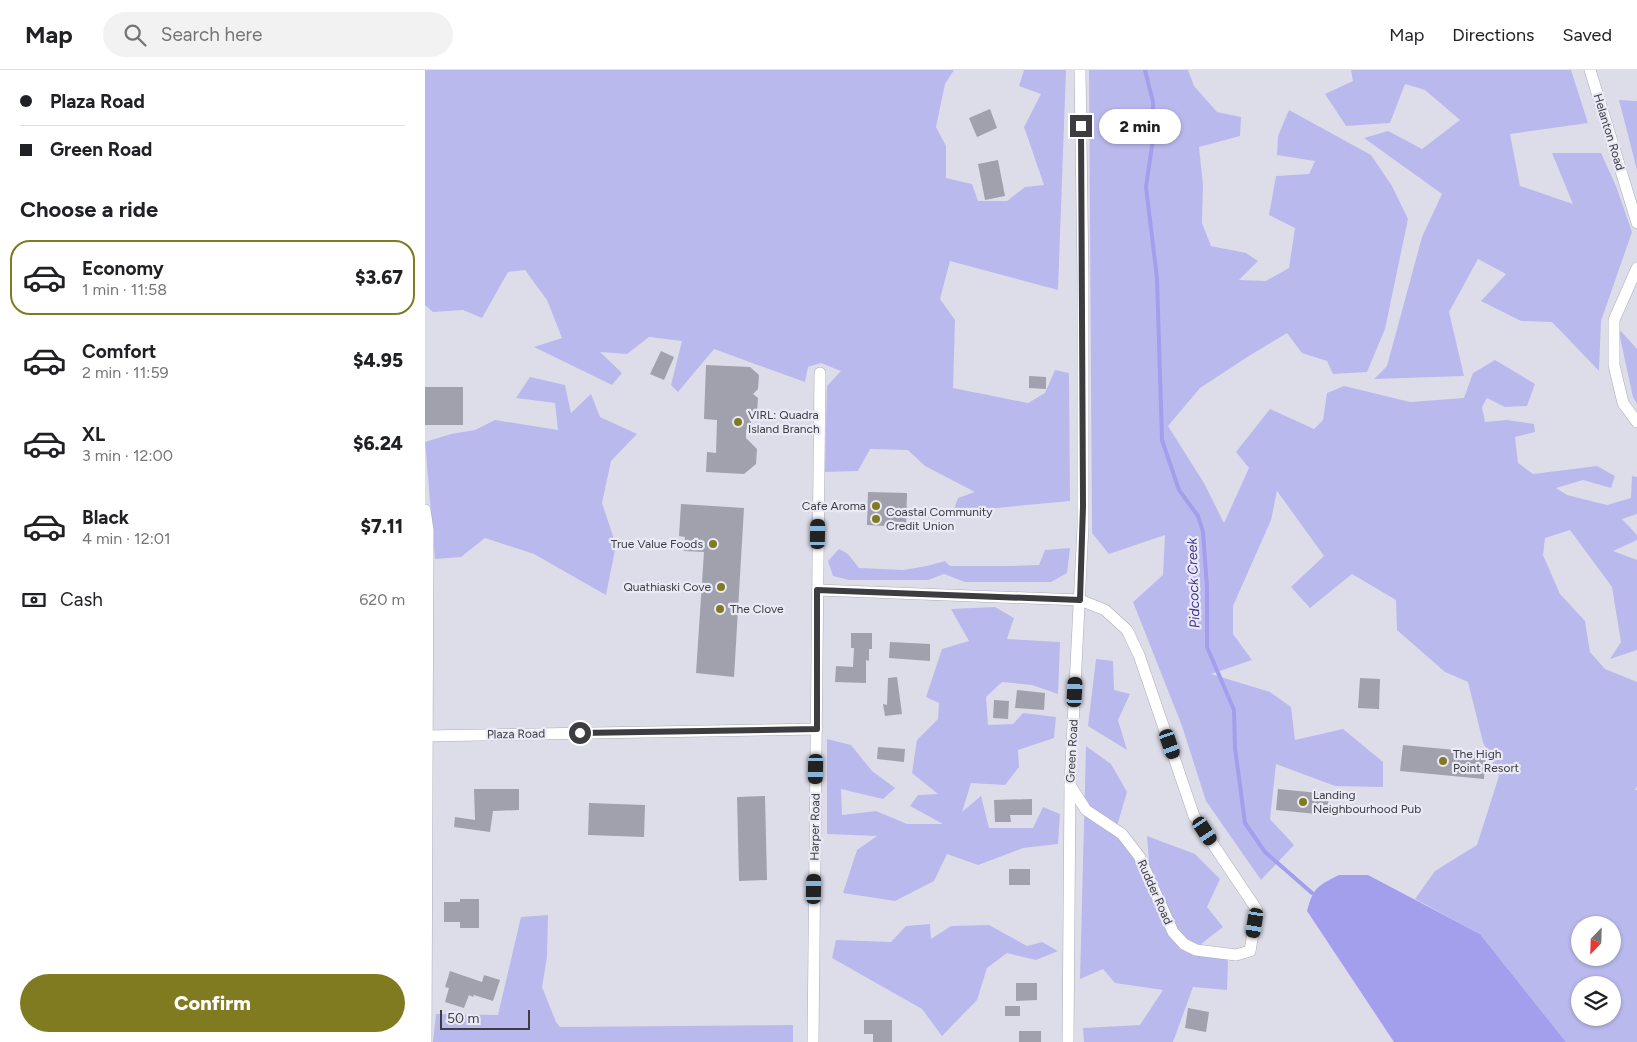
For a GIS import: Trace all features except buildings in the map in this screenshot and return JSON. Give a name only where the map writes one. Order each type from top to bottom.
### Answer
[{"type":"street","name":"Green Road","points":[[1067,1042],[1070,785],[1083,516],[1083,276],[1080,70]]},
{"type":"street","name":"Helanton Road","points":[[1590,70],[1637,223]]},
{"type":"street","points":[[1637,268],[1614,320],[1614,365],[1623,403],[1637,422]]},
{"type":"street","name":"Harper Road","points":[[813,1042],[820,373]]},
{"type":"street","points":[[425,510],[428,530],[426,1042]]},
{"type":"street","points":[[817,590],[1080,600]]},
{"type":"street","name":"Rudder Road","points":[[1070,785],[1086,810],[1122,834],[1139,856],[1173,932],[1184,944],[1196,950],[1236,955],[1250,951],[1257,910],[1194,816],[1139,656],[1127,630],[1105,610],[1080,600]]},
{"type":"street","name":"Plaza Road","points":[[427,736],[817,729]]},
{"type":"shaded area","points":[[425,70],[954,70],[945,84],[936,127],[946,146],[946,178],[972,184],[978,201],[1007,201],[1025,187],[1044,185],[1024,127],[1041,94],[1019,86],[1024,70],[1066,70],[1058,290],[950,261],[940,299],[955,320],[953,388],[1028,403],[1045,393],[1055,370],[1069,373],[1070,501],[953,512],[958,498],[975,492],[925,466],[908,450],[870,449],[858,471],[825,472],[827,386],[841,371],[821,363],[808,367],[805,382],[714,349],[678,392],[671,385],[682,341],[649,337],[627,354],[600,352],[622,373],[612,385],[534,347],[562,338],[547,300],[525,270],[508,272],[482,318],[463,310],[433,312],[425,305]]},
{"type":"shaded area","points":[[1089,70],[1188,70],[1194,86],[1217,112],[1241,117],[1240,136],[1199,147],[1203,185],[1202,223],[1211,246],[1246,253],[1258,261],[1239,280],[1266,281],[1289,268],[1295,228],[1269,215],[1276,176],[1309,174],[1315,161],[1277,155],[1278,136],[1289,110],[1371,155],[1392,186],[1408,219],[1385,329],[1367,372],[1333,374],[1327,361],[1302,353],[1287,333],[1200,388],[1168,426],[1204,483],[1224,523],[1249,468],[1236,452],[1270,409],[1314,429],[1323,420],[1327,393],[1344,386],[1410,402],[1464,398],[1473,373],[1495,360],[1535,384],[1527,406],[1505,407],[1487,398],[1482,407],[1485,422],[1507,420],[1534,424],[1535,432],[1515,437],[1518,463],[1533,474],[1597,466],[1615,476],[1611,488],[1583,480],[1556,488],[1567,495],[1607,505],[1631,498],[1632,476],[1637,477],[1637,514],[1622,519],[1637,535],[1637,540],[1613,551],[1637,560],[1637,650],[1610,659],[1621,642],[1612,587],[1570,530],[1545,538],[1543,555],[1560,594],[1585,621],[1590,652],[1605,669],[1637,682],[1637,786],[1635,790],[1637,790],[1637,1042],[1566,1042],[1480,934],[1415,899],[1435,871],[1477,845],[1499,776],[1483,742],[1468,682],[1445,672],[1397,630],[1396,600],[1352,574],[1310,608],[1291,587],[1324,556],[1277,491],[1271,520],[1233,606],[1233,634],[1252,660],[1211,674],[1270,692],[1291,707],[1295,740],[1343,729],[1383,762],[1383,787],[1335,786],[1276,764],[1270,819],[1294,845],[1261,880],[1206,801],[1182,726],[1133,602],[1163,575],[1165,535],[1109,554],[1092,533]]},
{"type":"shaded area","points":[[1351,70],[1571,70],[1588,123],[1510,134],[1520,186],[1573,204],[1552,153],[1601,153],[1616,186],[1632,232],[1601,321],[1599,371],[1552,322],[1521,321],[1481,301],[1506,274],[1478,259],[1449,312],[1464,376],[1374,379],[1387,366],[1422,237],[1442,194],[1364,138],[1388,131],[1422,149],[1460,120],[1425,90],[1405,84],[1390,123],[1346,126],[1325,94],[1353,81]]},
{"type":"shaded area","points":[[1619,100],[1637,101],[1637,170]]},
{"type":"shaded area","points":[[1618,328],[1637,349],[1637,404],[1633,397]]},
{"type":"shaded area","points":[[530,377],[565,385],[571,413],[591,394],[600,417],[637,434],[611,461],[602,503],[616,545],[606,595],[534,554],[485,538],[461,557],[435,559],[425,442],[451,434],[475,430],[495,420],[558,430],[555,403],[516,398]]},
{"type":"shaded area","points":[[1070,548],[1067,573],[1051,582],[965,582],[944,574],[928,580],[849,580],[833,576],[828,561],[839,549],[848,554],[859,568],[903,570],[945,561],[950,566],[1039,565],[1045,550]]},
{"type":"shaded area","points":[[995,607],[1014,618],[1007,639],[1060,642],[1058,694],[1032,685],[1002,682],[986,697],[988,725],[1013,724],[1023,713],[1056,717],[1054,738],[1018,750],[1019,767],[1005,785],[971,783],[962,812],[981,796],[989,828],[1033,828],[1043,807],[1060,814],[1058,844],[1023,848],[978,865],[947,854],[934,881],[895,901],[843,893],[857,850],[877,836],[827,834],[827,739],[851,745],[872,771],[895,788],[883,799],[841,789],[842,815],[876,811],[907,824],[943,824],[910,806],[918,795],[938,794],[912,773],[917,740],[938,719],[939,703],[926,697],[942,649],[969,641],[951,609]]},
{"type":"shaded area","points":[[1096,659],[1113,661],[1114,690],[1130,694],[1118,720],[1127,750],[1088,726]]},
{"type":"shaded area","points":[[1086,746],[1111,764],[1127,792],[1115,833],[1149,862],[1147,836],[1195,854],[1220,879],[1207,907],[1223,927],[1201,944],[1228,961],[1227,990],[1193,987],[1173,1042],[1084,1042],[1083,1028],[1140,1025],[1163,990],[1115,983],[1103,969],[1080,979]]},
{"type":"shaded area","points":[[1339,875],[1368,875],[1480,934],[1566,1042],[1394,1042],[1307,911],[1311,897],[1317,888]]},
{"type":"shaded area","points":[[548,915],[547,957],[542,987],[556,1022],[560,1027],[793,1025],[793,1042],[433,1042],[436,1014],[498,1015],[521,917]]},
{"type":"shaded area","points":[[930,924],[931,939],[951,926],[989,925],[1027,946],[1042,942],[1058,951],[1036,960],[1007,953],[987,968],[977,1000],[942,1036],[922,1009],[832,958],[836,940],[891,942],[906,926]]},
{"type":"waterway","name":"Pidcock Creek","points":[[1145,70],[1153,102],[1153,139],[1146,187],[1157,278],[1162,440],[1179,490],[1198,516],[1203,532],[1207,587],[1207,647],[1234,710],[1235,748],[1245,823],[1265,852],[1312,893]]},
{"type":"place","name":"VIRL: Quadra Island Branch","points":[[738,422]]},
{"type":"place","name":"Cafe Aroma","points":[[876,506]]},
{"type":"place","name":"Coastal Community Credit Union","points":[[876,519]]},
{"type":"place","name":"True Value Foods","points":[[713,544]]},
{"type":"place","name":"Quathiaski Cove","points":[[721,587]]},
{"type":"place","name":"The Clove","points":[[720,609]]},
{"type":"place","name":"The High Point Resort","points":[[1443,761]]},
{"type":"place","name":"Landing Neighbourhood Pub","points":[[1303,802]]},
{"type":"route","points":[[580,733],[817,729],[817,590],[1080,600],[1083,506],[1081,126]]}]
